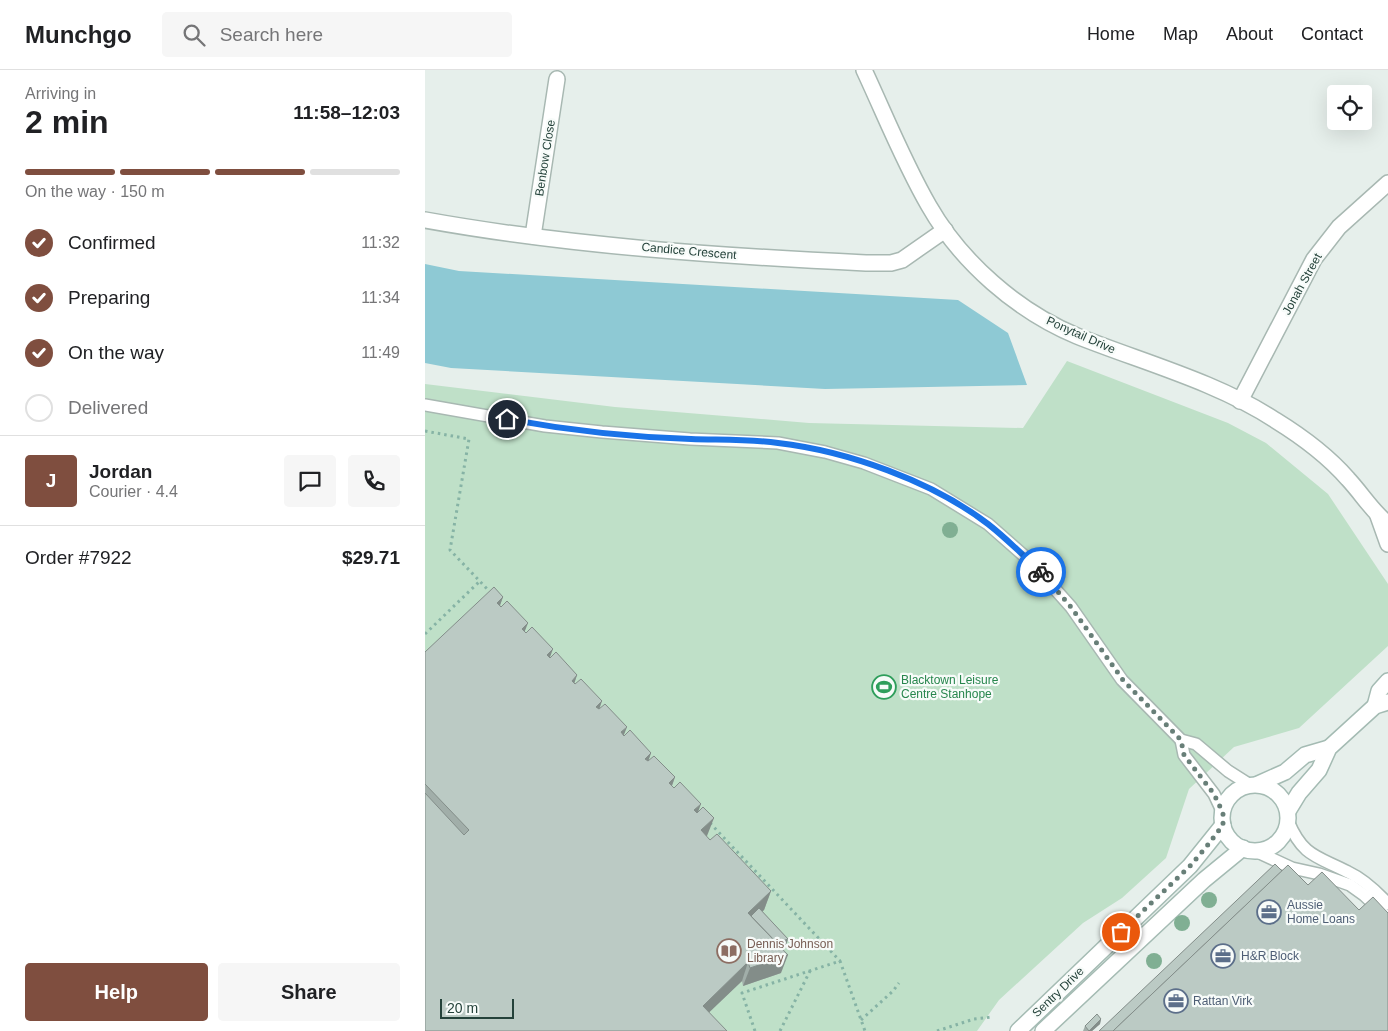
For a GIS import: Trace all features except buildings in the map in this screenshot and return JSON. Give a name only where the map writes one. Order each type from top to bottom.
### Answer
[{"type":"street","name":"Ponytail Drive","points":[[864,70],[917,183],[945,230],[970,260],[1005,292],[1051,323],[1240,401],[1274,419],[1325,457],[1348,479],[1383,520],[1388,544]]},
{"type":"street","name":"Benbow Close","points":[[533,236],[557,80]]},
{"type":"street","name":"Jonah Street","points":[[1240,401],[1315,259],[1326,242],[1388,183]]},
{"type":"street","name":"Candice Crescent","points":[[425,220],[533,236],[733,255],[891,263],[901,260],[945,230]]},
{"type":"street","points":[[1329,748],[1319,770],[1299,794],[1288,816],[1285,832],[1280,840],[1271,847],[1248,849],[1226,834],[1223,819],[1232,794],[1285,772],[1305,755],[1329,748],[1381,704],[1379,690],[1388,680]]},
{"type":"street","points":[[1254,784],[1269,787],[1279,794],[1288,816]]},
{"type":"street","name":"Sentry Drive","points":[[1018,1031],[1190,866],[1223,819]]},
{"type":"street","name":"Sentry Drive","points":[[1043,1031],[1205,880],[1248,849]]},
{"type":"lane","points":[[425,405],[545,426],[690,439],[778,443],[833,454],[931,489],[988,524],[1043,575],[1071,607],[1123,680],[1181,740],[1196,744],[1228,772],[1254,784]]},
{"type":"lane","points":[[1181,740],[1184,755],[1214,794],[1223,819]]},
{"type":"lane","points":[[1288,816],[1297,840],[1307,852],[1323,862],[1350,873],[1388,904]]},
{"type":"lane","points":[[1248,849],[1292,868],[1319,874],[1350,885],[1364,895],[1388,918]]},
{"type":"path","points":[[425,431],[469,439],[450,550],[493,595]]},
{"type":"path","points":[[425,634],[480,581]]},
{"type":"path","points":[[705,818],[840,961],[865,1031]]},
{"type":"path","points":[[755,1031],[742,993],[840,961]]},
{"type":"path","points":[[780,1031],[811,970]]},
{"type":"path","points":[[861,1020],[893,991],[899,983]]},
{"type":"path","points":[[937,1031],[974,1019],[993,1017]]},
{"type":"green space","name":"Blacktown Leisure Centre Stanhope","points":[[1067,361],[1228,423],[1266,443],[1328,494],[1388,584],[1388,646],[1299,728],[1234,747],[1189,789],[1166,858],[1122,898],[1083,923],[999,1000],[977,1031],[425,1031],[425,384],[615,407],[809,423],[1023,428]]},
{"type":"water","points":[[425,264],[459,271],[958,300],[1008,333],[1027,385],[825,389],[451,368],[425,363]]},
{"type":"way so far","points":[[1041,572],[1084,624],[1123,680],[1181,740],[1184,755],[1214,794],[1223,813],[1223,825],[1190,866],[1121,932]]},
{"type":"place","name":"Blacktown Leisure Centre Stanhope","points":[[884,687]]},
{"type":"place","name":"Aussie Home Loans","points":[[1269,912]]},
{"type":"place","name":"Dennis Johnson Library","points":[[729,951]]},
{"type":"place","name":"H&R Block","points":[[1223,956]]},
{"type":"place","name":"Rattan Virk","points":[[1176,1001]]},
{"type":"route","points":[[507,419],[545,426],[646,436],[778,443],[825,452],[896,475],[944,496],[988,524],[1041,572]]}]
